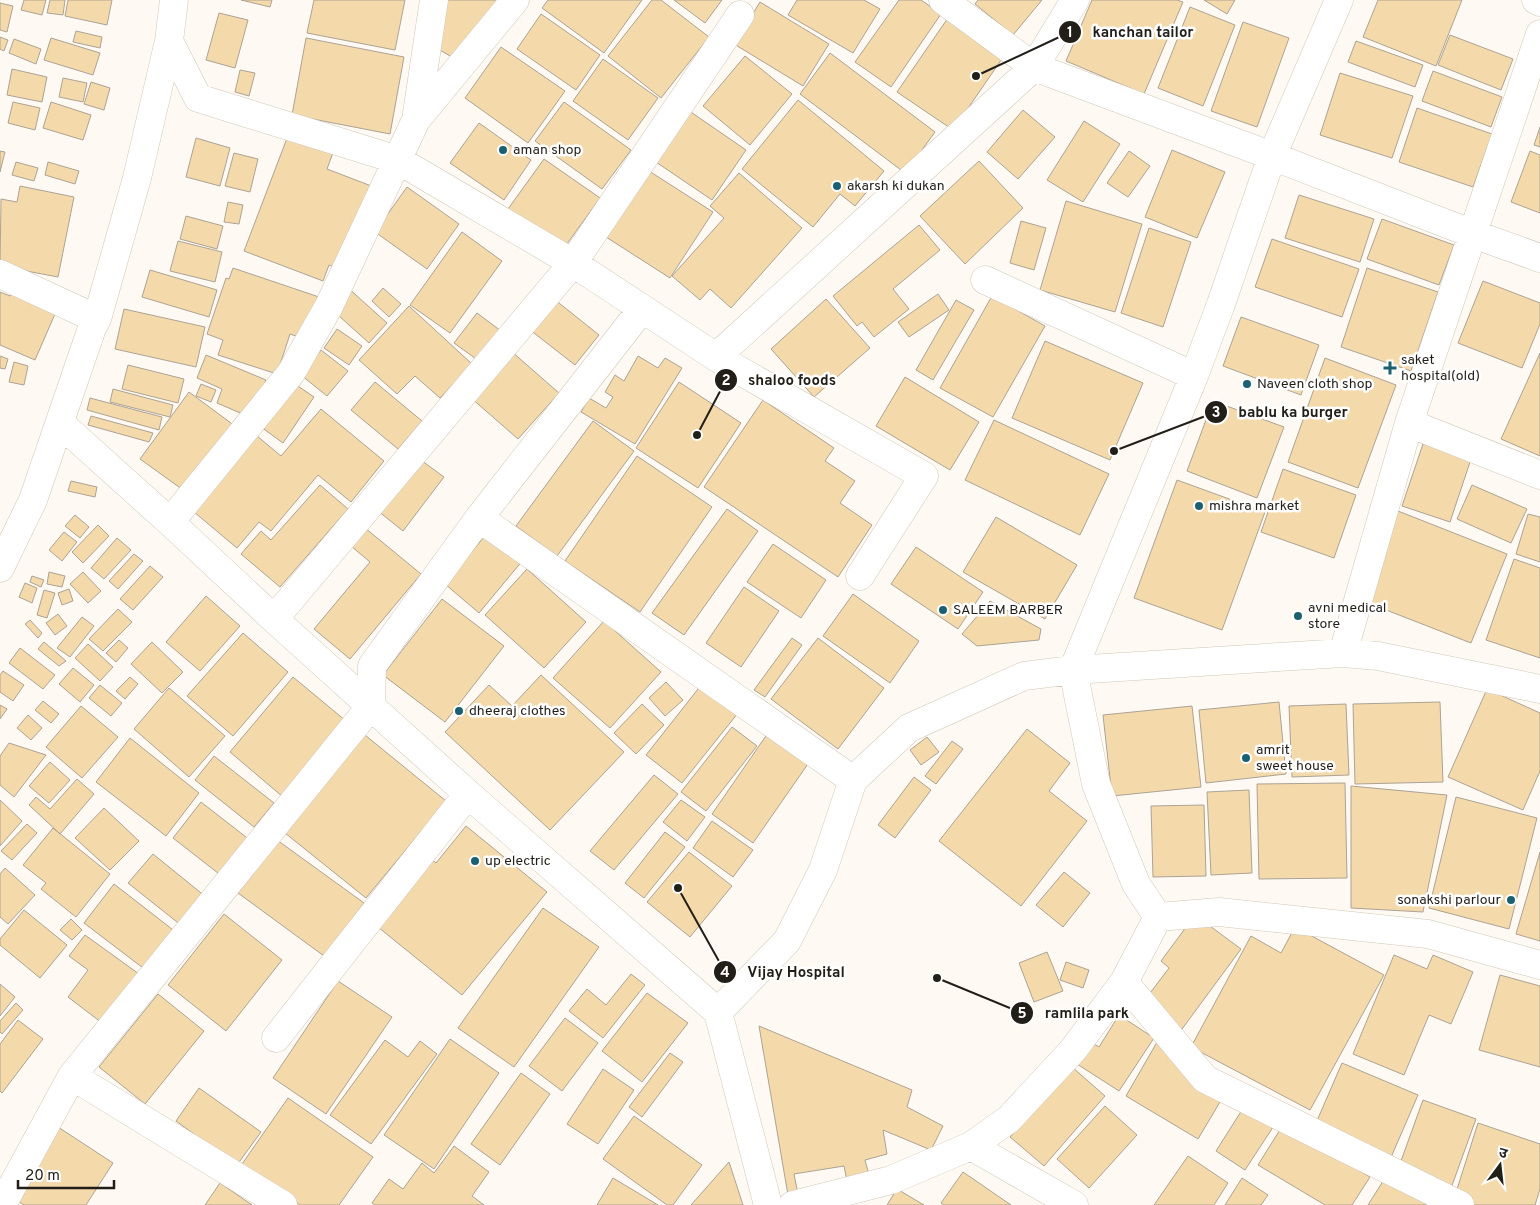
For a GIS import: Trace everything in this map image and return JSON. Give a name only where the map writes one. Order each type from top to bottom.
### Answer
[{"type":"street","points":[[0,568],[33,500],[92,328],[97,319],[137,178],[169,42],[174,0]]},
{"type":"street","points":[[416,120],[434,0]]},
{"type":"street","points":[[170,522],[291,373],[329,306],[416,120],[515,0]]},
{"type":"street","points":[[943,0],[1034,67],[1540,258]]},
{"type":"street","points":[[716,357],[1034,67],[1075,0]]},
{"type":"street","points":[[1158,917],[1136,884],[1096,784],[1073,670],[1222,304],[1272,156],[1339,0]]},
{"type":"street","points":[[1536,0],[1540,2]]},
{"type":"street","points":[[274,619],[573,263],[740,15]]},
{"type":"street","points":[[1343,653],[1409,423],[1540,34]]},
{"type":"street","points":[[169,42],[198,98],[398,160],[573,263],[716,357],[924,476],[860,576]]},
{"type":"street","points":[[0,274],[97,319]]},
{"type":"street","points":[[985,280],[1194,376]]},
{"type":"street","points":[[2,1205],[72,1076],[371,706],[372,666],[479,518],[642,309]]},
{"type":"street","points":[[60,423],[468,794],[718,1012],[768,1205]]},
{"type":"street","points":[[1409,423],[1540,475]]},
{"type":"street","points":[[479,518],[853,780]]},
{"type":"street","points":[[718,1012],[786,941],[823,870],[853,780],[909,728],[1024,676],[1073,670],[1343,653],[1378,656],[1540,689]]},
{"type":"street","points":[[276,1038],[468,794]]},
{"type":"street","points":[[1158,917],[1219,912],[1428,934],[1540,965]]},
{"type":"street","points":[[794,1205],[892,1180],[971,1146],[1009,1119],[1072,1050],[1124,982],[1158,917]]},
{"type":"street","points":[[1124,982],[1205,1079],[1460,1205]]},
{"type":"street","points":[[72,1076],[283,1205]]},
{"type":"street","points":[[971,1146],[1074,1205]]},
{"type":"building","points":[[24,0],[46,0],[42,15],[21,10]]},
{"type":"building","points":[[50,0],[65,0],[63,15],[47,13]]},
{"type":"building","points":[[68,0],[112,0],[107,25],[65,16]]},
{"type":"building","points":[[241,0],[272,0],[270,7]]},
{"type":"building","points":[[314,0],[405,0],[395,50],[307,33]]},
{"type":"building","points":[[447,0],[497,0],[457,60],[438,49]]},
{"type":"building","points":[[548,0],[642,0],[604,53],[542,8]]},
{"type":"building","points":[[652,0],[661,0],[709,37],[661,98],[608,56]]},
{"type":"building","points":[[674,0],[722,0],[705,23]]},
{"type":"building","points":[[797,0],[864,0],[880,9],[853,53],[788,15]]},
{"type":"building","points":[[899,0],[921,0],[941,14],[891,87],[855,62]]},
{"type":"building","points":[[978,0],[1042,0],[1013,35],[975,4]]},
{"type":"building","points":[[1092,0],[1177,0],[1183,2],[1144,94],[1066,61]]},
{"type":"building","points":[[1204,0],[1235,0],[1227,14]]},
{"type":"building","points":[[1378,0],[1462,0],[1436,66],[1363,37]]},
{"type":"building","points":[[760,2],[829,44],[803,86],[734,44]]},
{"type":"building","points":[[0,3],[13,6],[7,32],[0,30]]},
{"type":"building","points":[[1190,7],[1235,25],[1203,106],[1158,88]]},
{"type":"building","points":[[219,13],[248,20],[235,68],[206,60]]},
{"type":"building","points":[[541,14],[600,55],[576,90],[517,49]]},
{"type":"building","points":[[950,15],[1006,53],[953,130],[897,92]]},
{"type":"building","points":[[1243,22],[1289,38],[1257,127],[1211,111]]},
{"type":"building","points":[[76,31],[102,37],[100,48],[73,42]]},
{"type":"building","points":[[1450,35],[1513,59],[1501,90],[1438,65]]},
{"type":"building","points":[[0,37],[8,40],[4,51],[0,49]]},
{"type":"building","points":[[51,38],[100,53],[93,75],[44,60]]},
{"type":"building","points":[[306,38],[404,57],[390,134],[292,115]]},
{"type":"building","points":[[14,39],[41,49],[36,64],[9,53]]},
{"type":"building","points":[[1356,41],[1423,65],[1415,87],[1348,62]]},
{"type":"building","points":[[501,47],[565,91],[528,143],[465,98]]},
{"type":"building","points":[[830,53],[935,132],[905,173],[800,94]]},
{"type":"building","points":[[745,56],[792,94],[750,145],[703,106]]},
{"type":"building","points":[[603,59],[658,98],[628,140],[573,101]]},
{"type":"building","points":[[12,69],[47,77],[42,102],[7,95]]},
{"type":"building","points":[[240,70],[255,73],[249,96],[235,92]]},
{"type":"building","points":[[1433,71],[1502,97],[1491,127],[1422,101]]},
{"type":"building","points":[[1340,73],[1413,96],[1392,158],[1320,135]]},
{"type":"building","points":[[63,78],[87,83],[83,102],[59,97]]},
{"type":"building","points":[[91,82],[110,88],[104,110],[84,104]]},
{"type":"building","points":[[798,100],[884,171],[855,206],[840,194],[813,227],[742,169]]},
{"type":"building","points":[[13,102],[40,108],[35,130],[8,123]]},
{"type":"building","points":[[51,102],[91,115],[83,140],[43,128]]},
{"type":"building","points":[[564,102],[631,150],[602,189],[535,141]]},
{"type":"building","points":[[685,108],[746,150],[712,200],[650,158]]},
{"type":"building","points":[[1417,108],[1492,134],[1473,187],[1399,162]]},
{"type":"building","points":[[1023,110],[1055,137],[1018,179],[987,152]]},
{"type":"building","points":[[1084,121],[1120,144],[1083,202],[1047,180]]},
{"type":"building","points":[[479,123],[531,160],[504,200],[450,163]]},
{"type":"building","points":[[1540,127],[1540,147],[1534,145]]},
{"type":"building","points":[[289,133],[334,150],[327,169],[374,187],[342,270],[329,265],[323,281],[244,251]]},
{"type":"building","points":[[196,138],[230,148],[220,186],[186,177]]},
{"type":"building","points":[[1172,150],[1225,172],[1197,238],[1145,217]]},
{"type":"building","points":[[0,151],[5,152],[0,172]]},
{"type":"building","points":[[1129,151],[1150,166],[1128,197],[1107,183]]},
{"type":"building","points":[[1530,151],[1540,155],[1540,213],[1511,202]]},
{"type":"building","points":[[234,153],[258,159],[250,192],[225,186]]},
{"type":"building","points":[[544,159],[600,198],[564,248],[508,209]]},
{"type":"building","points":[[979,161],[1023,208],[965,264],[920,216]]},
{"type":"building","points":[[16,162],[38,168],[34,181],[12,175]]},
{"type":"building","points":[[48,162],[79,171],[75,184],[45,175]]},
{"type":"building","points":[[649,171],[713,212],[670,278],[606,237]]},
{"type":"building","points":[[739,173],[802,228],[731,308],[710,289],[700,300],[672,276],[724,218],[710,206]]},
{"type":"building","points":[[20,186],[74,197],[58,277],[0,266],[1,199],[17,202]]},
{"type":"building","points":[[407,187],[459,224],[427,269],[375,232]]},
{"type":"building","points":[[1299,195],[1374,219],[1360,262],[1285,238]]},
{"type":"building","points":[[1066,201],[1142,224],[1115,312],[1040,290]]},
{"type":"building","points":[[228,202],[243,205],[239,224],[224,222]]},
{"type":"building","points":[[186,216],[223,226],[217,249],[180,239]]},
{"type":"building","points":[[1382,219],[1454,245],[1439,285],[1367,259]]},
{"type":"building","points":[[1021,221],[1046,228],[1034,270],[1010,263]]},
{"type":"building","points":[[919,225],[940,250],[893,289],[909,309],[874,337],[862,322],[857,326],[833,296]]},
{"type":"building","points":[[1149,228],[1191,242],[1163,327],[1121,313]]},
{"type":"building","points":[[462,232],[502,261],[450,333],[410,305]]},
{"type":"building","points":[[1272,239],[1359,269],[1342,317],[1255,287]]},
{"type":"building","points":[[178,241],[222,252],[215,282],[170,271]]},
{"type":"building","points":[[233,268],[319,297],[305,339],[290,334],[277,374],[218,355],[223,340],[207,334],[226,278],[229,279]]},
{"type":"building","points":[[1367,268],[1438,292],[1411,371],[1341,347]]},
{"type":"building","points":[[150,270],[217,290],[209,317],[142,297]]},
{"type":"building","points":[[1483,281],[1540,303],[1540,324],[1522,368],[1458,343]]},
{"type":"building","points":[[347,287],[387,323],[369,343],[329,307]]},
{"type":"building","points":[[13,288],[58,307],[35,360],[0,345],[0,292],[10,296]]},
{"type":"building","points":[[383,288],[401,304],[389,317],[372,301]]},
{"type":"building","points":[[938,294],[949,310],[909,337],[898,322]]},
{"type":"building","points":[[549,295],[599,335],[575,365],[525,326]]},
{"type":"building","points":[[992,296],[1045,326],[993,417],[940,388]]},
{"type":"building","points":[[826,299],[870,348],[814,397],[771,349]]},
{"type":"building","points":[[956,300],[974,310],[933,380],[916,370]]},
{"type":"building","points":[[409,306],[472,364],[440,398],[415,376],[397,394],[359,360]]},
{"type":"building","points":[[124,309],[205,327],[196,367],[115,349]]},
{"type":"building","points":[[477,313],[505,334],[483,364],[454,343]]},
{"type":"building","points":[[1241,317],[1319,345],[1301,395],[1223,366]]},
{"type":"building","points":[[337,329],[362,346],[349,365],[324,348]]},
{"type":"building","points":[[1045,341],[1143,383],[1110,460],[1012,418]]},
{"type":"building","points":[[321,350],[348,371],[327,396],[301,375]]},
{"type":"building","points":[[511,351],[559,393],[518,439],[470,397]]},
{"type":"building","points":[[1540,353],[1540,456],[1501,439]]},
{"type":"building","points":[[206,355],[266,380],[257,402],[251,400],[245,415],[217,403],[222,389],[197,378]]},
{"type":"building","points":[[0,356],[8,359],[5,369],[0,368]]},
{"type":"building","points":[[638,356],[658,368],[665,358],[682,368],[635,444],[581,412],[589,398],[606,408],[613,397],[605,392],[615,375],[624,381]]},
{"type":"building","points":[[1325,358],[1396,385],[1358,488],[1288,462]]},
{"type":"building","points":[[14,362],[28,366],[24,385],[9,382]]},
{"type":"building","points":[[128,365],[184,379],[178,403],[122,389]]},
{"type":"building","points":[[905,377],[979,422],[950,470],[876,426]]},
{"type":"building","points":[[292,382],[314,397],[283,443],[261,427]]},
{"type":"building","points":[[375,382],[422,421],[398,449],[351,410]]},
{"type":"building","points":[[679,382],[741,423],[698,488],[636,448]]},
{"type":"building","points":[[201,384],[216,390],[211,402],[196,396]]},
{"type":"building","points":[[113,389],[173,405],[170,417],[110,402]]},
{"type":"building","points":[[189,392],[239,429],[190,495],[140,459]]},
{"type":"building","points":[[90,398],[162,417],[159,430],[87,410]]},
{"type":"building","points":[[763,400],[834,448],[825,461],[855,481],[840,503],[872,525],[838,577],[704,487]]},
{"type":"building","points":[[1213,401],[1284,427],[1257,498],[1187,471]]},
{"type":"building","points":[[321,409],[384,461],[351,502],[318,475],[271,531],[259,522],[237,548],[188,507],[251,431],[281,456]]},
{"type":"building","points":[[91,416],[153,433],[149,442],[88,425]]},
{"type":"building","points":[[994,420],[1109,474],[1080,535],[965,480]]},
{"type":"building","points":[[593,421],[634,451],[557,556],[516,526]]},
{"type":"building","points":[[1424,441],[1472,456],[1450,522],[1402,506]]},
{"type":"building","points":[[637,456],[712,507],[640,612],[565,561]]},
{"type":"building","points":[[418,458],[444,477],[403,531],[378,511]]},
{"type":"building","points":[[1283,469],[1356,495],[1334,558],[1261,532]]},
{"type":"building","points":[[1177,480],[1265,512],[1222,630],[1134,598]]},
{"type":"building","points":[[71,481],[97,487],[95,497],[68,491]]},
{"type":"building","points":[[320,485],[348,509],[280,587],[241,554],[261,531],[271,540]]},
{"type":"building","points":[[1472,485],[1527,509],[1511,543],[1457,519]]},
{"type":"building","points":[[727,509],[758,531],[684,635],[652,613]]},
{"type":"building","points":[[1398,511],[1507,554],[1471,643],[1363,601]]},
{"type":"building","points":[[1528,514],[1540,517],[1540,562],[1516,554]]},
{"type":"building","points":[[75,515],[89,527],[80,538],[65,526]]},
{"type":"building","points":[[996,517],[1077,565],[1045,619],[963,572]]},
{"type":"building","points":[[359,523],[421,574],[350,659],[314,629],[370,562],[345,541]]},
{"type":"building","points":[[98,525],[109,536],[83,563],[72,552]]},
{"type":"building","points":[[489,531],[523,560],[479,613],[445,584]]},
{"type":"building","points":[[64,532],[77,542],[62,561],[49,550]]},
{"type":"building","points":[[117,538],[131,550],[104,579],[91,568]]},
{"type":"building","points":[[773,544],[826,580],[801,618],[747,582]]},
{"type":"building","points":[[916,547],[983,592],[958,629],[891,584]]},
{"type":"building","points":[[134,554],[143,561],[118,589],[109,581]]},
{"type":"building","points":[[1514,559],[1540,568],[1540,658],[1486,640]]},
{"type":"building","points":[[150,566],[163,577],[133,610],[120,599]]},
{"type":"building","points":[[527,569],[586,622],[544,668],[485,615]]},
{"type":"building","points":[[49,572],[65,576],[62,587],[47,584]]},
{"type":"building","points":[[83,572],[101,591],[88,603],[70,584]]},
{"type":"building","points":[[32,576],[44,580],[41,587],[30,582]]},
{"type":"building","points":[[25,583],[37,588],[32,603],[19,597]]},
{"type":"building","points":[[744,587],[779,611],[741,667],[706,643]]},
{"type":"building","points":[[69,589],[73,601],[62,605],[58,593]]},
{"type":"building","points":[[44,590],[55,593],[47,618],[37,615]]},
{"type":"building","points":[[853,594],[919,641],[890,683],[823,636]]},
{"type":"building","points":[[206,596],[240,626],[200,671],[166,642]]},
{"type":"building","points":[[442,599],[504,646],[445,722],[383,675]]},
{"type":"building","points":[[990,601],[1041,629],[1039,640],[977,646],[962,634]]},
{"type":"building","points":[[118,609],[132,622],[103,651],[89,639]]},
{"type":"building","points":[[58,614],[67,626],[55,635],[46,623]]},
{"type":"building","points":[[82,617],[94,626],[70,657],[57,648]]},
{"type":"building","points":[[30,620],[42,633],[38,638],[25,624]]},
{"type":"building","points":[[604,621],[661,672],[610,728],[553,678]]},
{"type":"building","points":[[243,633],[288,672],[233,736],[187,696]]},
{"type":"building","points":[[792,638],[802,645],[765,697],[754,690]]},
{"type":"building","points":[[818,638],[884,688],[838,749],[771,699]]},
{"type":"building","points":[[119,640],[128,648],[116,662],[106,653]]},
{"type":"building","points":[[44,642],[66,661],[59,666],[38,649]]},
{"type":"building","points":[[152,642],[183,672],[162,693],[131,664]]},
{"type":"building","points":[[88,644],[113,667],[100,681],[75,658]]},
{"type":"building","points":[[20,648],[55,675],[43,689],[9,663]]},
{"type":"building","points":[[73,668],[94,685],[80,702],[59,684]]},
{"type":"building","points":[[3,671],[24,685],[13,701],[0,692],[0,675]]},
{"type":"building","points":[[541,675],[624,752],[550,830],[445,732],[489,685],[512,706]]},
{"type":"building","points":[[130,677],[138,684],[125,699],[116,691]]},
{"type":"building","points":[[293,677],[346,721],[283,797],[230,752]]},
{"type":"building","points":[[666,682],[683,700],[665,716],[649,698]]},
{"type":"building","points":[[702,684],[738,713],[682,783],[646,755]]},
{"type":"building","points":[[100,685],[122,703],[111,716],[89,698]]},
{"type":"building","points":[[169,688],[225,736],[189,777],[134,729]]},
{"type":"building","points":[[1487,689],[1540,713],[1540,771],[1523,810],[1448,777]]},
{"type":"building","points":[[43,701],[59,714],[51,723],[35,710]]},
{"type":"building","points":[[1279,702],[1286,774],[1206,783],[1199,710]]},
{"type":"building","points":[[1440,702],[1443,782],[1355,784],[1353,704]]},
{"type":"building","points":[[642,704],[664,725],[636,754],[614,733]]},
{"type":"building","points":[[1346,704],[1349,775],[1292,777],[1289,706]]},
{"type":"building","points":[[0,705],[7,709],[0,719]]},
{"type":"building","points":[[81,706],[118,737],[82,778],[46,747]]},
{"type":"building","points":[[1192,706],[1201,787],[1112,796],[1103,715]]},
{"type":"building","points":[[28,715],[42,728],[31,740],[17,728]]},
{"type":"building","points":[[732,727],[757,746],[706,811],[681,792]]},
{"type":"building","points":[[1027,729],[1070,763],[1049,791],[1087,821],[1021,906],[939,841]]},
{"type":"building","points":[[360,731],[446,801],[366,898],[280,829]]},
{"type":"building","points":[[768,733],[810,761],[753,843],[712,814]]},
{"type":"building","points":[[927,737],[939,752],[921,765],[910,750]]},
{"type":"building","points":[[130,738],[199,793],[166,836],[96,782]]},
{"type":"building","points":[[952,741],[963,749],[936,784],[925,776]]},
{"type":"building","points":[[9,743],[46,755],[14,797],[0,785],[0,756]]},
{"type":"building","points":[[214,756],[274,803],[254,827],[195,780]]},
{"type":"building","points":[[50,762],[70,780],[49,803],[29,786]]},
{"type":"building","points":[[654,775],[678,794],[614,870],[590,851]]},
{"type":"building","points":[[914,777],[931,790],[895,838],[878,825]]},
{"type":"building","points":[[77,779],[94,794],[60,834],[29,805],[36,797],[50,809]]},
{"type":"building","points":[[1345,783],[1347,878],[1259,879],[1257,784]]},
{"type":"building","points":[[1351,786],[1447,795],[1423,912],[1351,908]]},
{"type":"building","points":[[1249,790],[1252,873],[1211,875],[1207,792]]},
{"type":"building","points":[[1456,797],[1537,818],[1509,929],[1429,908]]},
{"type":"building","points":[[0,800],[22,821],[0,846]]},
{"type":"building","points":[[681,800],[705,817],[687,841],[663,822]]},
{"type":"building","points":[[201,802],[251,841],[223,877],[173,838]]},
{"type":"building","points":[[1204,805],[1206,876],[1153,877],[1151,806]]},
{"type":"building","points":[[104,808],[139,841],[110,870],[75,838]]},
{"type":"building","points":[[712,821],[753,850],[733,877],[693,848]]},
{"type":"building","points":[[27,824],[37,833],[12,860],[1,851]]},
{"type":"building","points":[[466,826],[547,892],[462,995],[373,923],[428,856],[436,863]]},
{"type":"building","points":[[53,828],[110,874],[76,917],[41,889],[46,883],[23,865]]},
{"type":"building","points":[[665,832],[685,847],[644,898],[625,883]]},
{"type":"building","points":[[277,840],[364,903],[324,956],[238,893]]},
{"type":"building","points":[[689,852],[732,886],[690,937],[647,902]]},
{"type":"building","points":[[1540,852],[1540,941],[1516,934]]},
{"type":"building","points":[[153,854],[206,897],[182,926],[128,883]]},
{"type":"building","points":[[5,868],[35,895],[8,924],[0,917],[0,874]]},
{"type":"building","points":[[1064,872],[1090,893],[1063,927],[1036,905]]},
{"type":"building","points":[[114,884],[177,933],[147,971],[84,923]]},
{"type":"building","points":[[543,908],[599,947],[514,1067],[458,1028]]},
{"type":"building","points":[[24,910],[67,945],[40,978],[0,945],[0,939]]},
{"type":"building","points":[[224,914],[282,960],[226,1031],[168,985]]},
{"type":"building","points":[[1195,915],[1241,949],[1182,1029],[1144,1001],[1169,968],[1161,961]]},
{"type":"building","points":[[71,919],[82,930],[72,940],[60,930]]},
{"type":"building","points":[[1295,927],[1384,975],[1310,1110],[1191,1047],[1251,936],[1281,953]]},
{"type":"building","points":[[85,935],[139,974],[106,1026],[68,997],[88,970],[69,956]]},
{"type":"building","points":[[1047,952],[1063,991],[1034,1002],[1019,963]]},
{"type":"building","points":[[1394,955],[1427,969],[1433,955],[1473,972],[1451,1024],[1429,1015],[1404,1075],[1353,1054]]},
{"type":"building","points":[[1066,962],[1089,970],[1083,988],[1060,980]]},
{"type":"building","points":[[631,974],[645,985],[603,1038],[569,1011],[587,989],[606,1005]]},
{"type":"building","points":[[1500,975],[1540,986],[1540,1067],[1479,1050]]},
{"type":"building","points":[[338,981],[392,1017],[326,1114],[273,1078]]},
{"type":"building","points":[[0,984],[15,997],[0,1016]]},
{"type":"building","points":[[647,993],[688,1023],[642,1082],[602,1051]]},
{"type":"building","points":[[158,994],[204,1031],[145,1104],[99,1067]]},
{"type":"building","points":[[16,1003],[23,1010],[2,1034],[0,1032],[0,1021]]},
{"type":"building","points":[[1119,1015],[1154,1038],[1119,1091],[1077,1064],[1091,1042],[1099,1047]]},
{"type":"building","points":[[565,1018],[598,1043],[562,1091],[529,1066]]},
{"type":"building","points":[[18,1020],[43,1039],[2,1093],[0,1091],[0,1044]]},
{"type":"building","points":[[759,1026],[912,1090],[907,1107],[943,1126],[931,1150],[883,1130],[887,1154],[865,1160],[869,1175],[847,1181],[844,1166],[794,1174],[798,1194],[788,1195]]},
{"type":"building","points":[[1160,1037],[1233,1080],[1198,1139],[1126,1096]]},
{"type":"building","points":[[450,1039],[499,1073],[434,1169],[384,1135]]},
{"type":"building","points":[[385,1040],[408,1057],[420,1041],[437,1054],[371,1144],[330,1115]]},
{"type":"building","points":[[670,1053],[683,1062],[642,1117],[629,1107]]},
{"type":"building","points":[[1342,1063],[1418,1095],[1389,1162],[1313,1130]]},
{"type":"building","points":[[1072,1067],[1105,1096],[1044,1166],[1010,1137]]},
{"type":"building","points":[[603,1069],[634,1090],[598,1144],[567,1124]]},
{"type":"building","points":[[521,1073],[550,1094],[500,1165],[471,1144]]},
{"type":"building","points":[[199,1088],[261,1132],[237,1165],[176,1121]]},
{"type":"building","points":[[288,1098],[373,1157],[339,1205],[300,1205],[242,1164]]},
{"type":"building","points":[[1249,1099],[1279,1118],[1245,1170],[1216,1151]]},
{"type":"building","points":[[1423,1100],[1476,1119],[1450,1191],[1397,1172]]},
{"type":"building","points":[[1105,1106],[1137,1135],[1089,1188],[1057,1159]]},
{"type":"building","points":[[634,1116],[702,1165],[673,1205],[667,1205],[603,1159]]},
{"type":"building","points":[[1478,1123],[1540,1144],[1540,1189],[1535,1205],[1462,1205],[1453,1202]]},
{"type":"building","points":[[1283,1125],[1370,1177],[1352,1205],[1325,1205],[1258,1165]]},
{"type":"building","points":[[58,1127],[113,1163],[86,1205],[24,1205],[11,1197]]},
{"type":"building","points":[[454,1146],[489,1172],[472,1196],[484,1205],[375,1205],[372,1203],[389,1179],[403,1189],[422,1163],[434,1173]]},
{"type":"building","points":[[1188,1156],[1228,1183],[1214,1205],[1154,1205]]},
{"type":"building","points":[[729,1162],[743,1205],[691,1205]]},
{"type":"building","points":[[963,1172],[1011,1205],[944,1205],[941,1203]]},
{"type":"building","points":[[613,1178],[658,1205],[597,1205]]},
{"type":"building","points":[[1242,1178],[1268,1195],[1261,1205],[1225,1205]]},
{"type":"building","points":[[1385,1178],[1428,1205],[1368,1205]]},
{"type":"building","points":[[220,1183],[252,1205],[205,1205]]},
{"type":"building","points":[[897,1189],[924,1205],[887,1205]]},
{"type":"place","name":"kanchan tailor","points":[[976,76]]},
{"type":"place","name":"aman shop","points":[[503,150]]},
{"type":"place","name":"akarsh ki dukan","points":[[837,186]]},
{"type":"place","name":"saket hospital(old)","points":[[1390,368]]},
{"type":"place","name":"Naveen cloth shop","points":[[1247,384]]},
{"type":"place","name":"shaloo foods","points":[[697,435]]},
{"type":"place","name":"bablu ka burger","points":[[1114,451]]},
{"type":"place","name":"mishra market","points":[[1199,506]]},
{"type":"place","name":"SALEEM BARBER","points":[[943,610]]},
{"type":"place","name":"avni medical store","points":[[1298,616]]},
{"type":"place","name":"dheeraj clothes","points":[[459,711]]},
{"type":"place","name":"amrit sweet house","points":[[1246,758]]},
{"type":"place","name":"up electric","points":[[475,861]]},
{"type":"place","name":"Vijay Hospital","points":[[678,888]]},
{"type":"place","name":"sonakshi parlour","points":[[1511,900]]},
{"type":"place","name":"ramlila park","points":[[937,978]]}]
